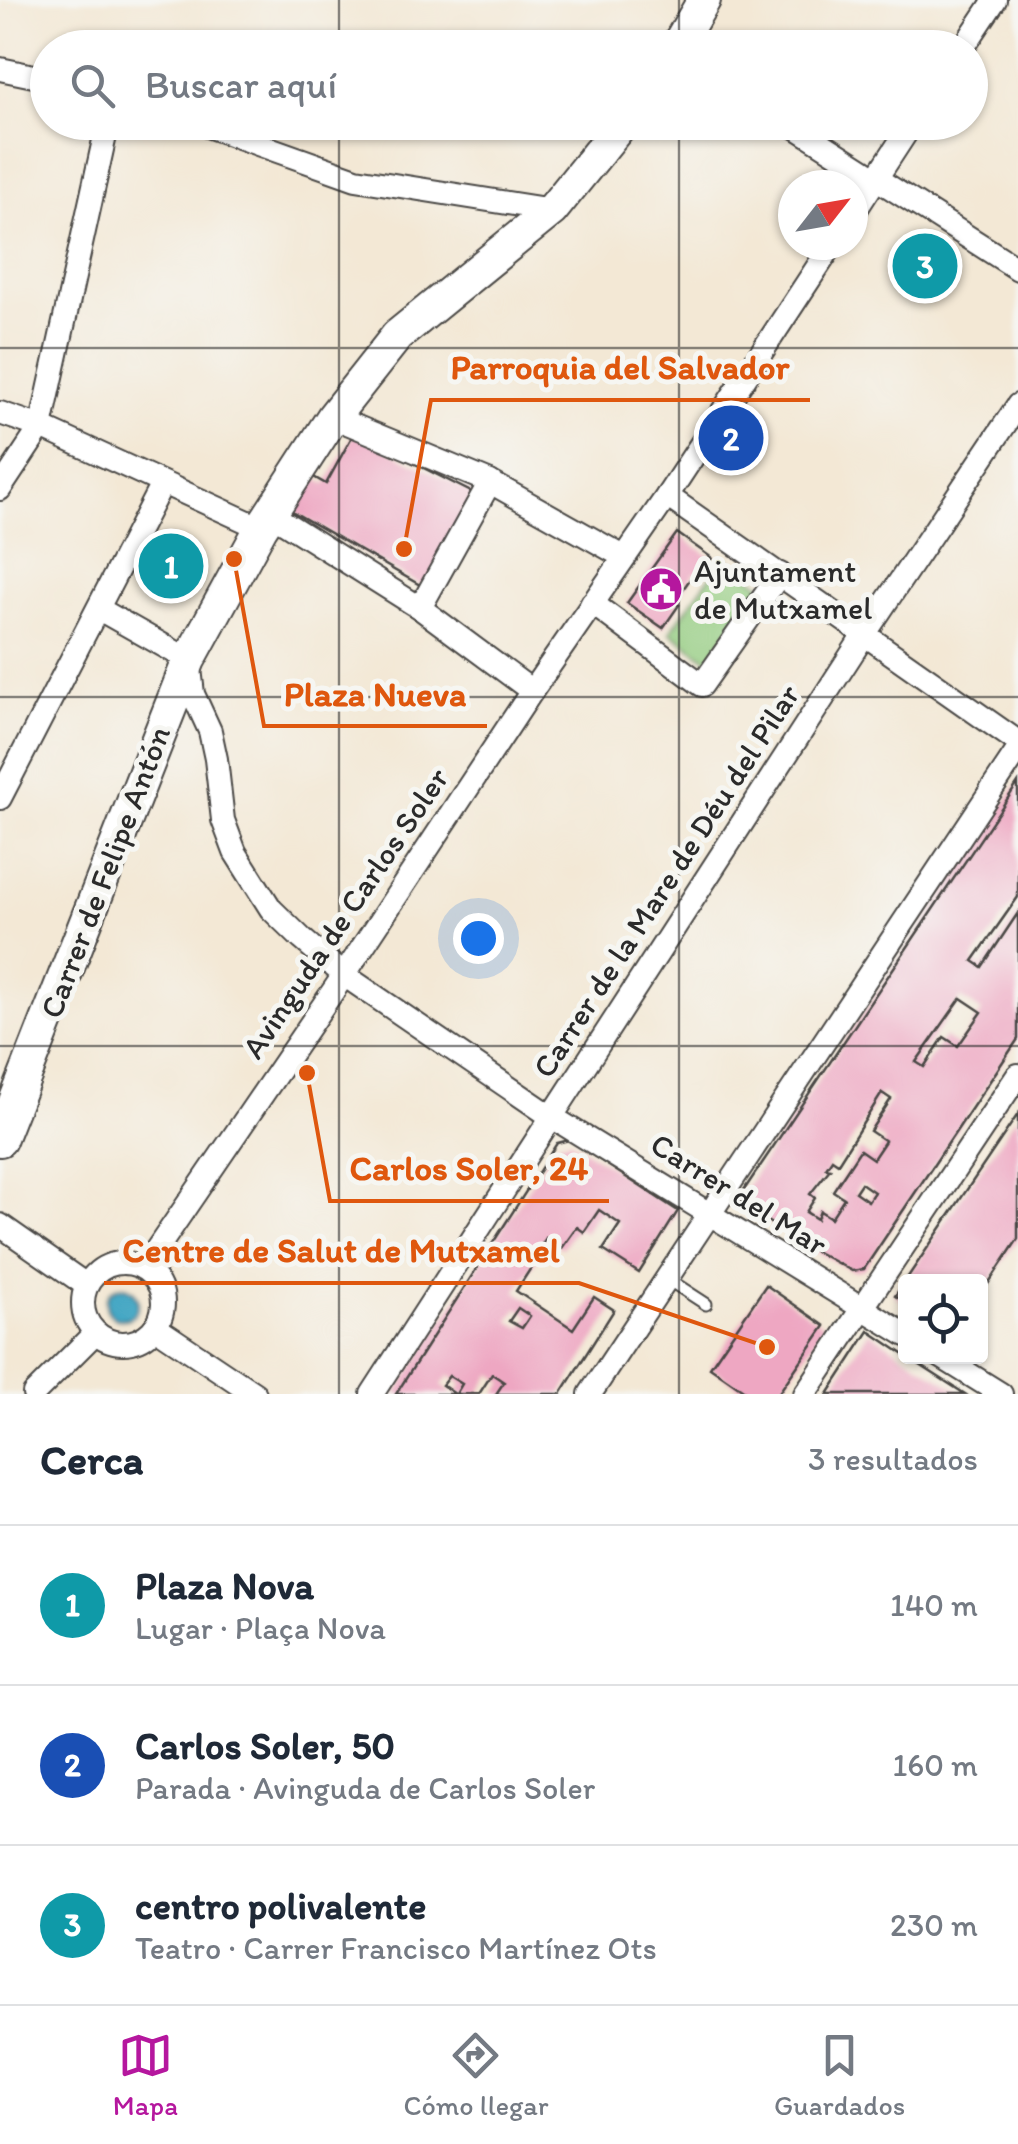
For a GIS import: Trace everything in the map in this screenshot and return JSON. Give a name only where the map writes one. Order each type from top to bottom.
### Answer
[{"type":"street","points":[[686,30],[704,0]]},
{"type":"street","points":[[975,30],[995,0]]},
{"type":"street","points":[[0,69],[30,75]]},
{"type":"street","points":[[0,489],[41,427],[104,140]]},
{"type":"street","points":[[247,140],[356,179],[552,210]]},
{"type":"street","name":"Carrer de Felipe Antón","points":[[0,1140],[189,660],[266,521],[333,417],[397,336],[552,210],[608,140]]},
{"type":"street","points":[[817,140],[1018,270]]},
{"type":"street","points":[[868,192],[902,140]]},
{"type":"street","name":"Avinguda de Carlos Soler","points":[[144,1268],[667,496],[822,260]]},
{"type":"street","name":"Carrer de la Mare de Déu del Pilar","points":[[372,1394],[866,632],[1018,405]]},
{"type":"street","points":[[0,414],[41,427],[162,484],[266,521],[420,608],[532,691]]},
{"type":"street","points":[[333,417],[490,482],[624,557]]},
{"type":"street","points":[[420,608],[490,482]]},
{"type":"street","points":[[0,798],[162,484]]},
{"type":"street","points":[[667,496],[1018,742]]},
{"type":"street","points":[[592,604],[702,684],[780,574]]},
{"type":"street","points":[[99,609],[189,660]]},
{"type":"street","name":"Carrer del Mar","points":[[189,660],[193,694],[213,745],[223,820],[235,852],[271,909],[344,975],[552,1117],[898,1330]]},
{"type":"street","points":[[590,1394],[1018,750]]},
{"type":"street","points":[[805,1394],[1018,1075]]},
{"type":"street","points":[[0,1225],[86,1285]]},
{"type":"street","points":[[118,1262],[144,1268],[161,1288],[162,1316],[146,1337],[129,1344],[110,1342],[95,1332],[85,1318],[82,1302],[86,1285],[94,1274],[118,1262]]},
{"type":"street","points":[[155,1328],[254,1394]]},
{"type":"street","points":[[34,1394],[95,1332]]},
{"type":"street","points":[[953,1364],[1001,1394]]},
{"type":"lane","points":[[666,1278],[706,1304]]},
{"type":"green space","points":[[724,557],[771,592],[717,667],[670,632]]},
{"type":"water","points":[[122,1287],[133,1292],[138,1303],[133,1314],[122,1319],[111,1314],[106,1303],[111,1292]]},
{"type":"building","points":[[354,433],[479,496],[427,589],[290,510],[310,475],[326,484]]},
{"type":"building","name":"Ajuntament de Mutxamel","points":[[677,533],[712,558],[700,575],[695,572],[674,602],[679,605],[663,628],[627,603]]},
{"type":"building","points":[[1018,783],[1018,897],[973,961],[982,967],[1018,913],[1018,1039],[864,1269],[852,1271],[800,1243],[743,1205],[740,1196]],"holes":[[[961,998],[982,1012],[958,1046],[944,1037],[924,1067],[916,1062]],[[882,1093],[891,1099],[870,1131],[885,1141],[873,1159],[860,1150],[833,1191],[844,1198],[831,1218],[820,1211],[817,1219],[806,1212],[815,1198],[810,1194],[830,1169],[826,1168],[832,1159],[838,1163]],[[861,1183],[874,1192],[868,1201],[855,1192]]]},
{"type":"building","points":[[1018,1114],[1018,1239],[988,1284],[988,1274],[910,1274]]},
{"type":"building","points":[[569,1140],[678,1211],[639,1273],[603,1250],[620,1224],[599,1210],[584,1232],[577,1227],[562,1248],[546,1238],[516,1291],[573,1329],[594,1297],[614,1310],[561,1394],[496,1394],[504,1382],[492,1374],[479,1394],[456,1394],[462,1384],[449,1376],[442,1385],[455,1394],[396,1394],[557,1143]],"holes":[[[518,1308],[530,1316],[522,1328],[509,1321]]]},
{"type":"building","points":[[766,1285],[825,1326],[778,1394],[749,1394],[710,1367]]},
{"type":"building","points":[[869,1331],[898,1351],[898,1364],[918,1364],[965,1394],[828,1394]]},
{"type":"place","name":"centro polivalente","points":[[925,266]]},
{"type":"place","name":"Carlos Soler, 50","points":[[731,438]]},
{"type":"place","name":"Parroquia del Salvador","points":[[404,549]]},
{"type":"place","name":"Plaza Nueva","points":[[234,559]]},
{"type":"place","name":"Plaza Nova","points":[[171,566]]},
{"type":"place","name":"Ajuntament de Mutxamel","points":[[661,589]]},
{"type":"place","name":"Carlos Soler, 24","points":[[307,1073]]},
{"type":"place","name":"Centre de Salut de Mutxamel","points":[[767,1347]]}]
